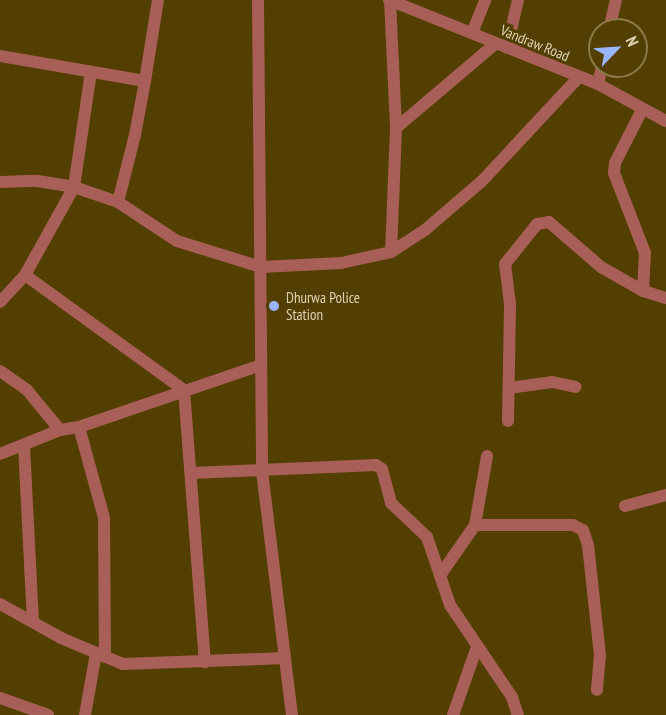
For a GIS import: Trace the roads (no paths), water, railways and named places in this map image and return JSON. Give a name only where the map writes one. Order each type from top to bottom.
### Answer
[{"type":"street","points":[[118,202],[135,135],[158,0]]},
{"type":"street","points":[[258,0],[262,471],[292,715]]},
{"type":"street","points":[[389,0],[396,128],[391,252]]},
{"type":"street","name":"Vandraw Road","points":[[389,0],[598,84],[666,122]]},
{"type":"street","points":[[472,33],[485,0]]},
{"type":"street","points":[[507,48],[518,0]]},
{"type":"street","points":[[612,18],[616,0]]},
{"type":"street","points":[[396,128],[495,44]]},
{"type":"street","points":[[0,56],[145,81]]},
{"type":"street","points":[[0,302],[24,275],[74,187],[91,72]]},
{"type":"street","points":[[0,182],[37,181],[74,187],[118,202],[177,241],[261,267],[341,263],[391,252],[425,230],[482,182],[579,76]]},
{"type":"street","points":[[598,84],[599,78]]},
{"type":"street","points":[[642,110],[615,163],[614,173],[645,253],[643,291]]},
{"type":"street","points":[[508,421],[510,304],[505,264],[537,224],[549,222],[602,267],[643,291],[666,298]]},
{"type":"street","points":[[24,275],[184,390],[205,662]]},
{"type":"street","points":[[0,454],[60,430],[79,427],[261,365]]},
{"type":"street","points":[[0,371],[27,390],[60,430]]},
{"type":"street","points":[[509,388],[552,382],[575,387]]},
{"type":"street","points":[[79,427],[104,518],[100,655],[85,715]]},
{"type":"street","points":[[24,445],[33,622]]},
{"type":"street","points":[[441,574],[475,525],[487,456]]},
{"type":"street","points":[[192,472],[379,466],[384,473],[391,503],[427,537],[450,605],[512,697],[518,715]]},
{"type":"street","points":[[625,506],[666,495]]},
{"type":"street","points":[[475,525],[573,525],[583,530],[588,545],[600,655],[597,690]]},
{"type":"street","points":[[0,604],[100,655],[123,664],[285,658]]},
{"type":"street","points":[[453,715],[477,647]]},
{"type":"street","points":[[0,698],[48,715]]},
{"type":"place","name":"Dhurwa Police Station","points":[[274,306]]}]
